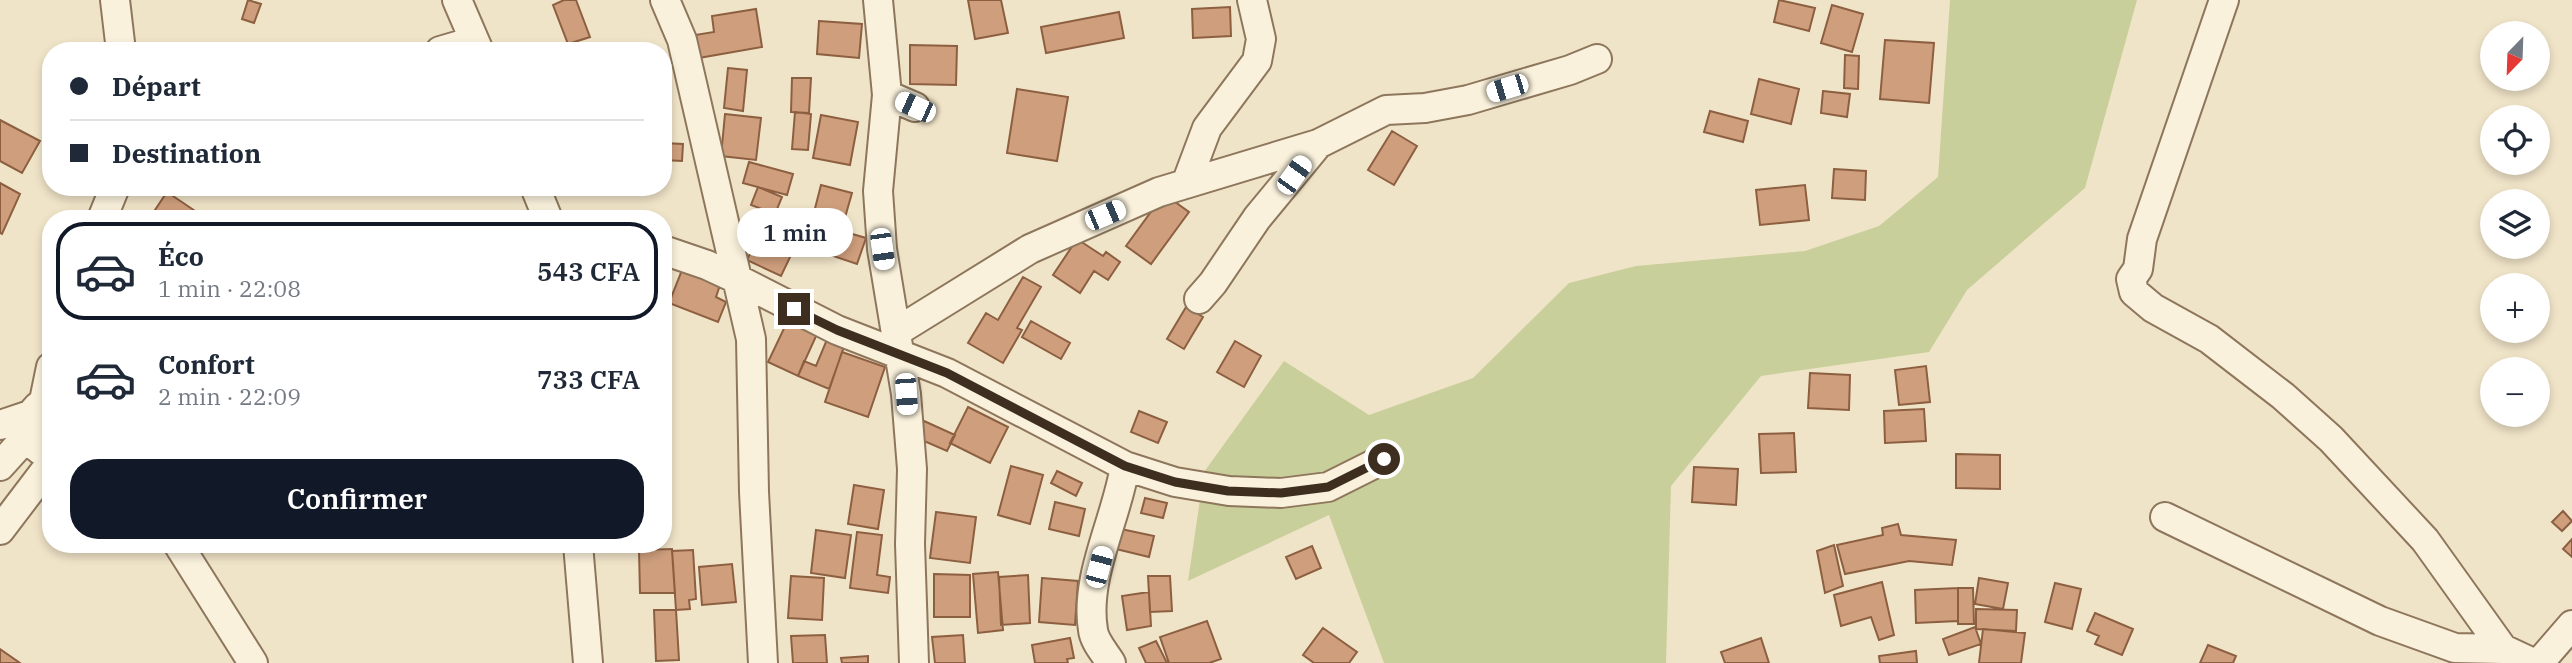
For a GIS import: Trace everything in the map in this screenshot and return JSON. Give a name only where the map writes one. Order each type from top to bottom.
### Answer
[{"type":"street","points":[[115,0],[120,42]]},
{"type":"street","points":[[457,0],[475,42]]},
{"type":"street","points":[[666,0],[682,40],[751,339],[754,492],[763,663]]},
{"type":"street","points":[[878,0],[887,94],[878,191],[882,249],[899,343],[912,468],[910,544],[914,663]]},
{"type":"street","points":[[1186,184],[1207,128],[1257,61],[1261,39],[1252,0]]},
{"type":"street","points":[[2224,0],[2142,239],[2138,269],[2131,279],[2134,292],[2154,308],[2209,339],[2283,396],[2332,439],[2425,540],[2505,656]]},
{"type":"street","points":[[899,343],[1030,249],[1159,192],[1318,144],[1385,110],[1425,108],[1468,100],[1570,70],[1597,58]]},
{"type":"street","points":[[887,94],[915,107]]},
{"type":"street","points":[[1199,299],[1257,218],[1318,144]]},
{"type":"street","points":[[672,253],[707,265],[837,330],[899,343],[1125,466],[1175,482],[1228,491],[1281,493],[1328,487],[1384,459]]},
{"type":"street","points":[[0,425],[38,413]]},
{"type":"street","points":[[38,413],[39,450],[42,451]]},
{"type":"street","points":[[0,466],[38,413]]},
{"type":"street","points":[[1111,663],[1093,632],[1093,592],[1125,466]]},
{"type":"street","points":[[0,530],[42,475]]},
{"type":"street","points":[[2165,517],[2380,621],[2455,648],[2533,663]]},
{"type":"street","points":[[184,553],[253,663]]},
{"type":"street","points":[[579,553],[588,663]]},
{"type":"street","points":[[2539,663],[2572,625]]},
{"type":"green space","points":[[1950,0],[2137,0],[2085,188],[1967,290],[1929,352],[1761,376],[1671,486],[1666,663],[1384,663],[1329,515],[1188,581],[1204,472],[1284,361],[1369,415],[1473,378],[1569,283],[1636,266],[1805,251],[1879,226],[1938,177]]},
{"type":"building","points":[[248,0],[261,4],[254,23],[242,19]]},
{"type":"building","points":[[564,0],[576,0],[590,37],[567,42],[553,5]]},
{"type":"building","points":[[968,0],[1001,0],[1008,33],[975,39]]},
{"type":"building","points":[[1779,0],[1815,8],[1809,31],[1774,22]]},
{"type":"building","points":[[1832,5],[1863,14],[1852,52],[1821,43]]},
{"type":"building","points":[[1230,7],[1231,36],[1193,38],[1192,9]]},
{"type":"building","points":[[756,9],[762,47],[693,59],[689,36],[714,32],[712,16]]},
{"type":"building","points":[[1119,12],[1124,38],[1046,53],[1041,27]]},
{"type":"building","points":[[819,21],[862,24],[859,58],[817,54]]},
{"type":"building","points":[[1885,40],[1934,43],[1929,103],[1880,99]]},
{"type":"building","points":[[910,45],[957,46],[956,85],[910,84]]},
{"type":"building","points":[[1845,55],[1859,56],[1858,89],[1844,88]]},
{"type":"building","points":[[728,68],[747,70],[743,111],[724,108]]},
{"type":"building","points":[[792,78],[811,78],[809,113],[791,112]]},
{"type":"building","points":[[1759,79],[1799,89],[1791,124],[1751,114]]},
{"type":"building","points":[[1017,89],[1068,97],[1057,161],[1007,153]]},
{"type":"building","points":[[1823,91],[1850,94],[1847,117],[1821,113]]},
{"type":"building","points":[[1710,111],[1748,121],[1743,142],[1704,132]]},
{"type":"building","points":[[795,112],[811,114],[808,150],[792,149]]},
{"type":"building","points":[[725,114],[761,118],[756,160],[721,156]]},
{"type":"building","points":[[821,115],[858,122],[850,165],[813,158]]},
{"type":"building","points":[[0,120],[40,141],[22,173],[0,161]]},
{"type":"building","points":[[1392,131],[1417,146],[1394,185],[1368,170]]},
{"type":"building","points":[[672,143],[683,144],[682,161],[672,160]]},
{"type":"building","points":[[749,162],[793,174],[787,195],[743,183]]},
{"type":"building","points":[[1834,169],[1866,171],[1865,200],[1832,198]]},
{"type":"building","points":[[0,183],[20,194],[2,234],[0,233]]},
{"type":"building","points":[[821,185],[852,193],[842,228],[812,220]]},
{"type":"building","points":[[1805,185],[1809,220],[1760,225],[1756,190]]},
{"type":"building","points":[[758,187],[782,197],[775,214],[751,205]]},
{"type":"building","points":[[1164,194],[1189,212],[1151,264],[1126,246]]},
{"type":"building","points":[[164,196],[173,196],[194,210],[155,210]]},
{"type":"building","points":[[790,210],[805,217],[788,251],[774,244]]},
{"type":"building","points":[[842,231],[866,238],[857,264],[833,256]]},
{"type":"building","points":[[758,237],[792,253],[781,276],[747,260]]},
{"type":"building","points":[[1077,239],[1103,256],[1106,252],[1120,262],[1108,280],[1094,271],[1080,293],[1053,275]]},
{"type":"building","points":[[684,265],[722,279],[716,297],[726,302],[718,322],[672,304],[672,295]]},
{"type":"building","points":[[1023,277],[1041,287],[1017,328],[1022,330],[1003,363],[968,343],[986,313],[998,320]]},
{"type":"building","points":[[1186,307],[1203,317],[1184,349],[1167,339]]},
{"type":"building","points":[[788,320],[817,334],[798,376],[768,362]]},
{"type":"building","points":[[1031,321],[1070,343],[1061,359],[1022,337]]},
{"type":"building","points":[[828,337],[845,344],[829,389],[798,376],[804,361],[816,366]]},
{"type":"building","points":[[1235,341],[1261,356],[1244,387],[1217,372]]},
{"type":"building","points":[[842,352],[885,367],[868,417],[825,402]]},
{"type":"building","points":[[1926,366],[1930,402],[1899,405],[1895,370]]},
{"type":"building","points":[[1810,373],[1850,375],[1849,410],[1808,408]]},
{"type":"building","points":[[968,407],[1008,427],[990,463],[950,443]]},
{"type":"building","points":[[1924,409],[1926,441],[1885,443],[1884,411]]},
{"type":"building","points":[[1139,411],[1167,422],[1158,443],[1131,432]]},
{"type":"building","points":[[924,421],[955,435],[947,451],[917,438]]},
{"type":"building","points":[[1794,433],[1796,472],[1761,473],[1759,434]]},
{"type":"building","points":[[1956,454],[2000,455],[2000,489],[1956,488]]},
{"type":"building","points":[[1011,466],[1043,475],[1030,524],[998,515]]},
{"type":"building","points":[[1694,467],[1738,469],[1736,505],[1692,502]]},
{"type":"building","points":[[1057,471],[1082,483],[1076,496],[1051,483]]},
{"type":"building","points":[[854,485],[884,490],[878,529],[848,524]]},
{"type":"building","points":[[1145,498],[1167,503],[1163,518],[1141,513]]},
{"type":"building","points":[[1055,502],[1085,509],[1079,536],[1049,529]]},
{"type":"building","points":[[2563,511],[2572,521],[2562,531],[2552,522]]},
{"type":"building","points":[[936,512],[976,517],[970,563],[930,558]]},
{"type":"building","points":[[1898,524],[1901,535],[1956,540],[1952,565],[1909,561],[1845,574],[1837,545],[1883,535],[1882,528]]},
{"type":"building","points":[[1121,529],[1154,536],[1149,557],[1116,549]]},
{"type":"building","points":[[816,530],[851,535],[845,578],[811,573]]},
{"type":"building","points":[[857,532],[882,535],[877,575],[890,577],[888,593],[850,588]]},
{"type":"building","points":[[2572,539],[2572,557],[2563,549]]},
{"type":"building","points":[[1834,545],[1843,586],[1825,593],[1817,551]]},
{"type":"building","points":[[1312,546],[1321,568],[1296,579],[1286,557]]},
{"type":"building","points":[[672,549],[675,593],[640,593],[639,553],[672,553]]},
{"type":"building","points":[[693,550],[696,599],[689,600],[690,609],[676,610],[672,551]]},
{"type":"building","points":[[732,564],[736,602],[702,605],[699,567]]},
{"type":"building","points":[[998,572],[1003,630],[978,633],[973,574]]},
{"type":"building","points":[[934,574],[970,575],[970,617],[934,617]]},
{"type":"building","points":[[1028,575],[1030,623],[1001,625],[999,577]]},
{"type":"building","points":[[791,576],[824,578],[822,620],[788,618]]},
{"type":"building","points":[[1148,576],[1170,576],[1172,611],[1150,612]]},
{"type":"building","points":[[1042,578],[1078,581],[1075,625],[1039,622]]},
{"type":"building","points":[[1979,578],[2008,583],[2003,609],[1975,604]]},
{"type":"building","points":[[1882,582],[1894,635],[1879,640],[1871,617],[1841,626],[1834,595]]},
{"type":"building","points":[[2055,583],[2081,589],[2072,629],[2045,622]]},
{"type":"building","points":[[1958,588],[1958,621],[1916,623],[1915,590]]},
{"type":"building","points":[[1958,588],[1973,588],[1974,624],[1958,624]]},
{"type":"building","points":[[1149,592],[1151,626],[1127,630],[1122,596]]},
{"type":"building","points":[[1976,609],[2017,610],[2016,631],[1976,629]]},
{"type":"building","points":[[654,610],[676,610],[679,660],[656,661]]},
{"type":"building","points":[[2095,613],[2133,629],[2122,655],[2095,644],[2099,636],[2087,631]]},
{"type":"building","points":[[1207,621],[1221,659],[1209,663],[1169,663],[1160,637]]},
{"type":"building","points":[[1975,627],[1981,644],[1949,655],[1943,639]]},
{"type":"building","points":[[1323,628],[1357,652],[1349,663],[1314,663],[1303,655]]},
{"type":"building","points":[[1983,629],[2025,633],[2021,663],[1979,663]]},
{"type":"building","points":[[825,635],[827,663],[793,663],[791,636]]},
{"type":"building","points":[[963,635],[965,663],[935,663],[932,637]]},
{"type":"building","points":[[1070,638],[1074,658],[1067,659],[1068,663],[1035,663],[1032,645]]},
{"type":"building","points":[[1761,638],[1769,663],[1725,663],[1721,652]]},
{"type":"building","points":[[1156,641],[1167,663],[1146,663],[1139,648]]},
{"type":"building","points":[[2208,645],[2236,656],[2233,663],[2200,663]]},
{"type":"building","points":[[0,649],[20,663],[0,663]]},
{"type":"building","points":[[1916,651],[1917,663],[1880,663],[1879,656]]},
{"type":"building","points":[[868,656],[868,663],[842,663],[841,658]]},
{"type":"route","points":[[794,309],[837,330],[947,373],[1125,466],[1175,482],[1228,491],[1281,493],[1328,487],[1384,459]]}]
